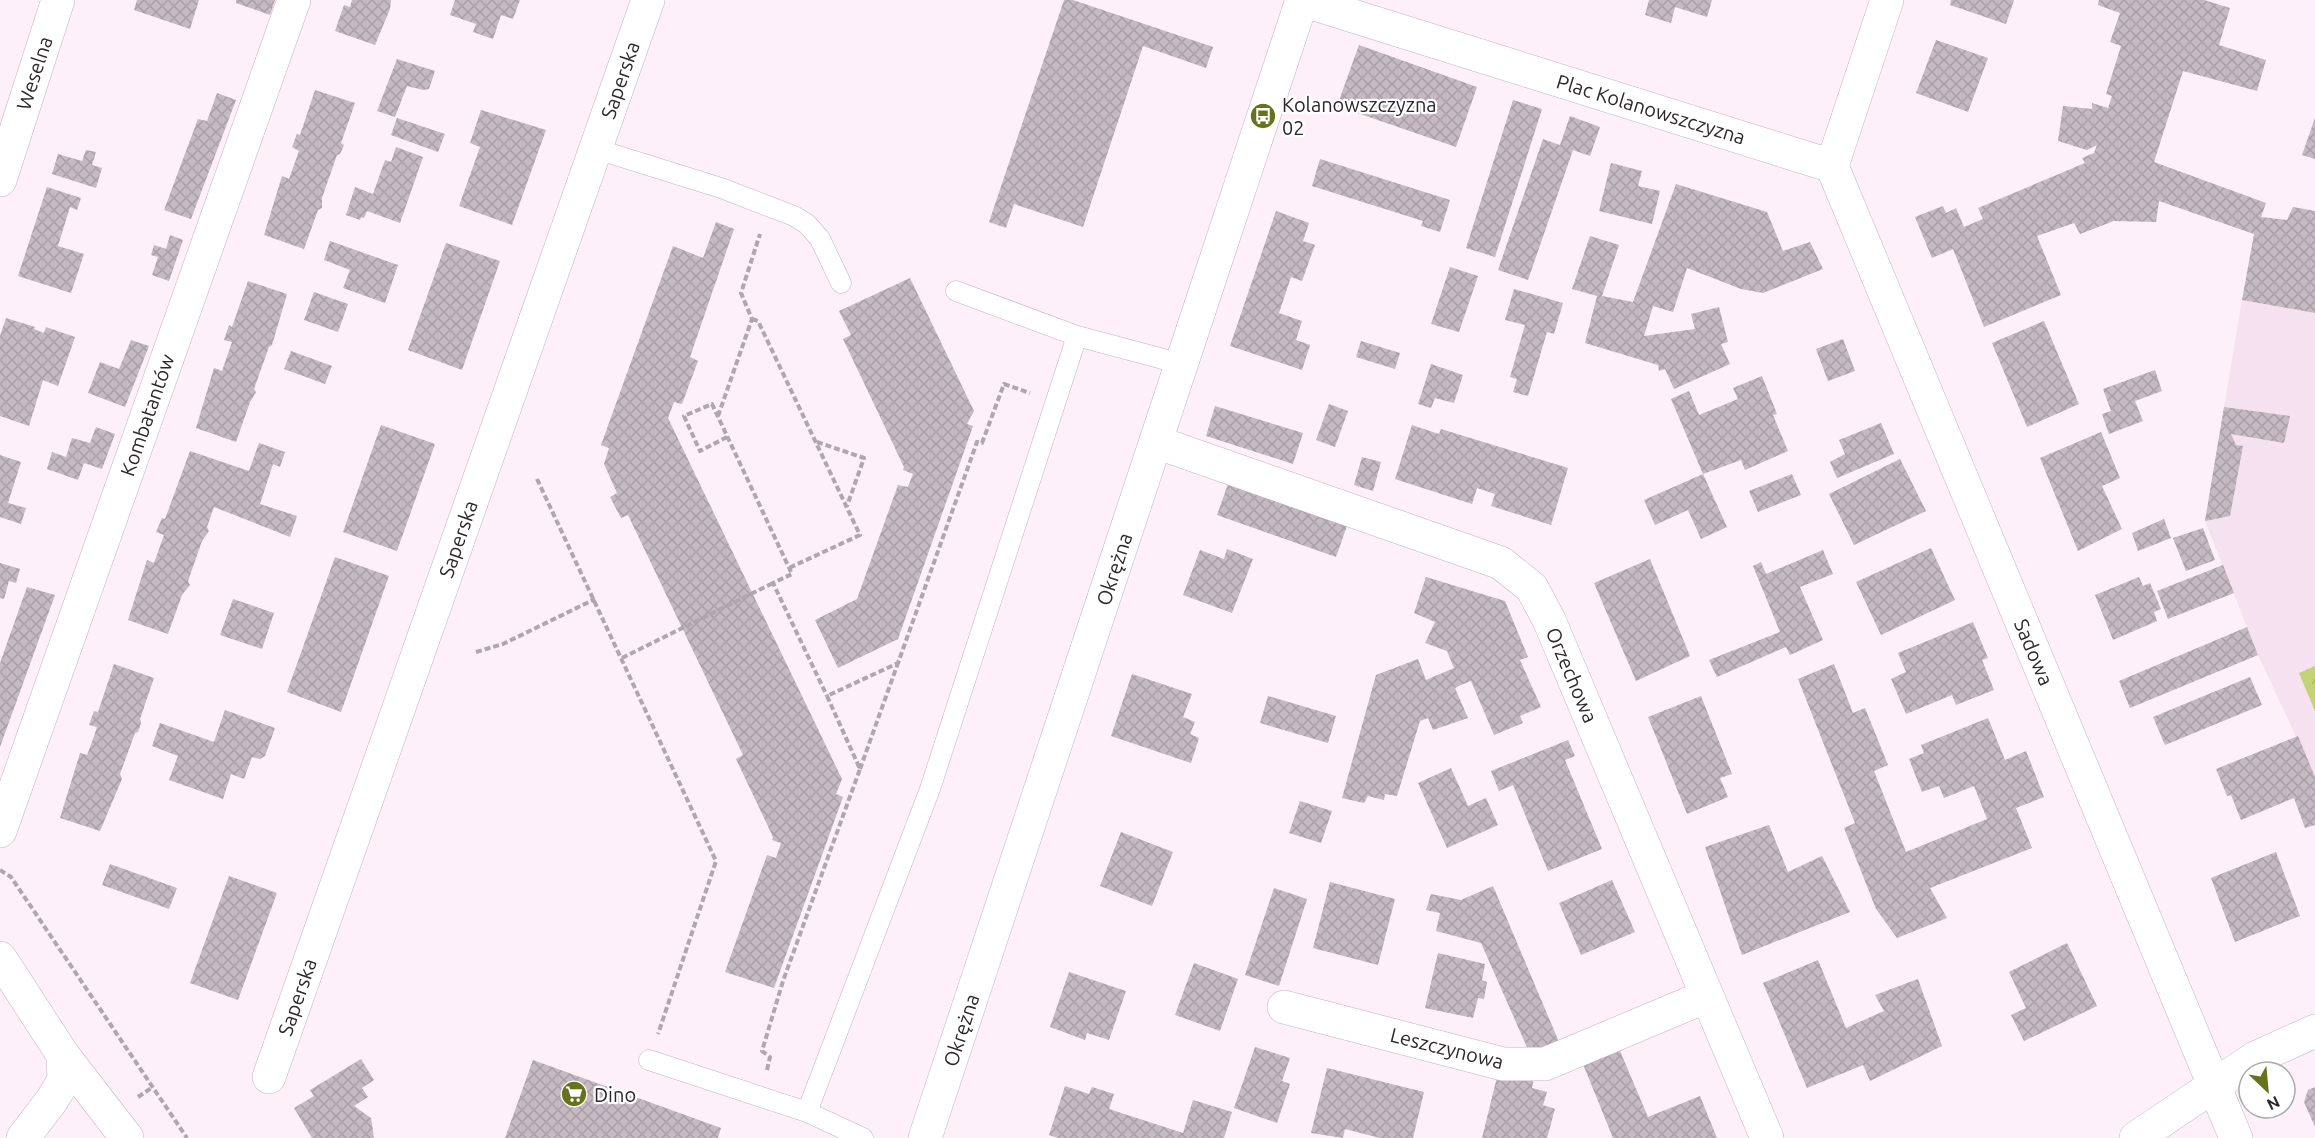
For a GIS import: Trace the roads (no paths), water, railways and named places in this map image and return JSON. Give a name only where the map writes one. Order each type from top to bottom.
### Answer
[{"type":"street","name":"Weselna","points":[[0,180],[58,0]]},
{"type":"street","name":"Kombatantów","points":[[0,831],[294,0]]},
{"type":"street","name":"Saperska","points":[[268,1077],[648,0]]},
{"type":"street","name":"Plac Kolanowszczyzna","points":[[1302,0],[1832,166]]},
{"type":"street","name":"Okrężna","points":[[925,1138],[1302,0]]},
{"type":"street","points":[[1832,166],[1887,0]]},
{"type":"street","name":"Sadowa","points":[[1832,166],[2236,1138]]},
{"type":"street","name":"Orzechowa","points":[[1156,442],[1501,563],[1532,588],[1549,620],[1767,1138]]},
{"type":"street","points":[[0,958],[63,1055],[127,1138]]},
{"type":"street","name":"Leszczynowa","points":[[1284,1007],[1503,1064],[1545,1064],[1707,996]]},
{"type":"street","points":[[2136,1138],[2254,1058],[2315,1031]]},
{"type":"street","points":[[23,1138],[64,1080],[63,1055]]},
{"type":"lane","points":[[596,148],[721,188],[794,216],[807,224],[820,239],[841,283]]},
{"type":"lane","points":[[956,291],[1077,336],[1182,364]]},
{"type":"lane","points":[[807,1112],[930,789],[1054,401],[1077,336]]},
{"type":"lane","points":[[649,1060],[807,1112],[863,1138]]},
{"type":"place","name":"Kolanowszczyzna 02","points":[[1263,116]]},
{"type":"place","name":"Dino","points":[[574,1094]]}]
